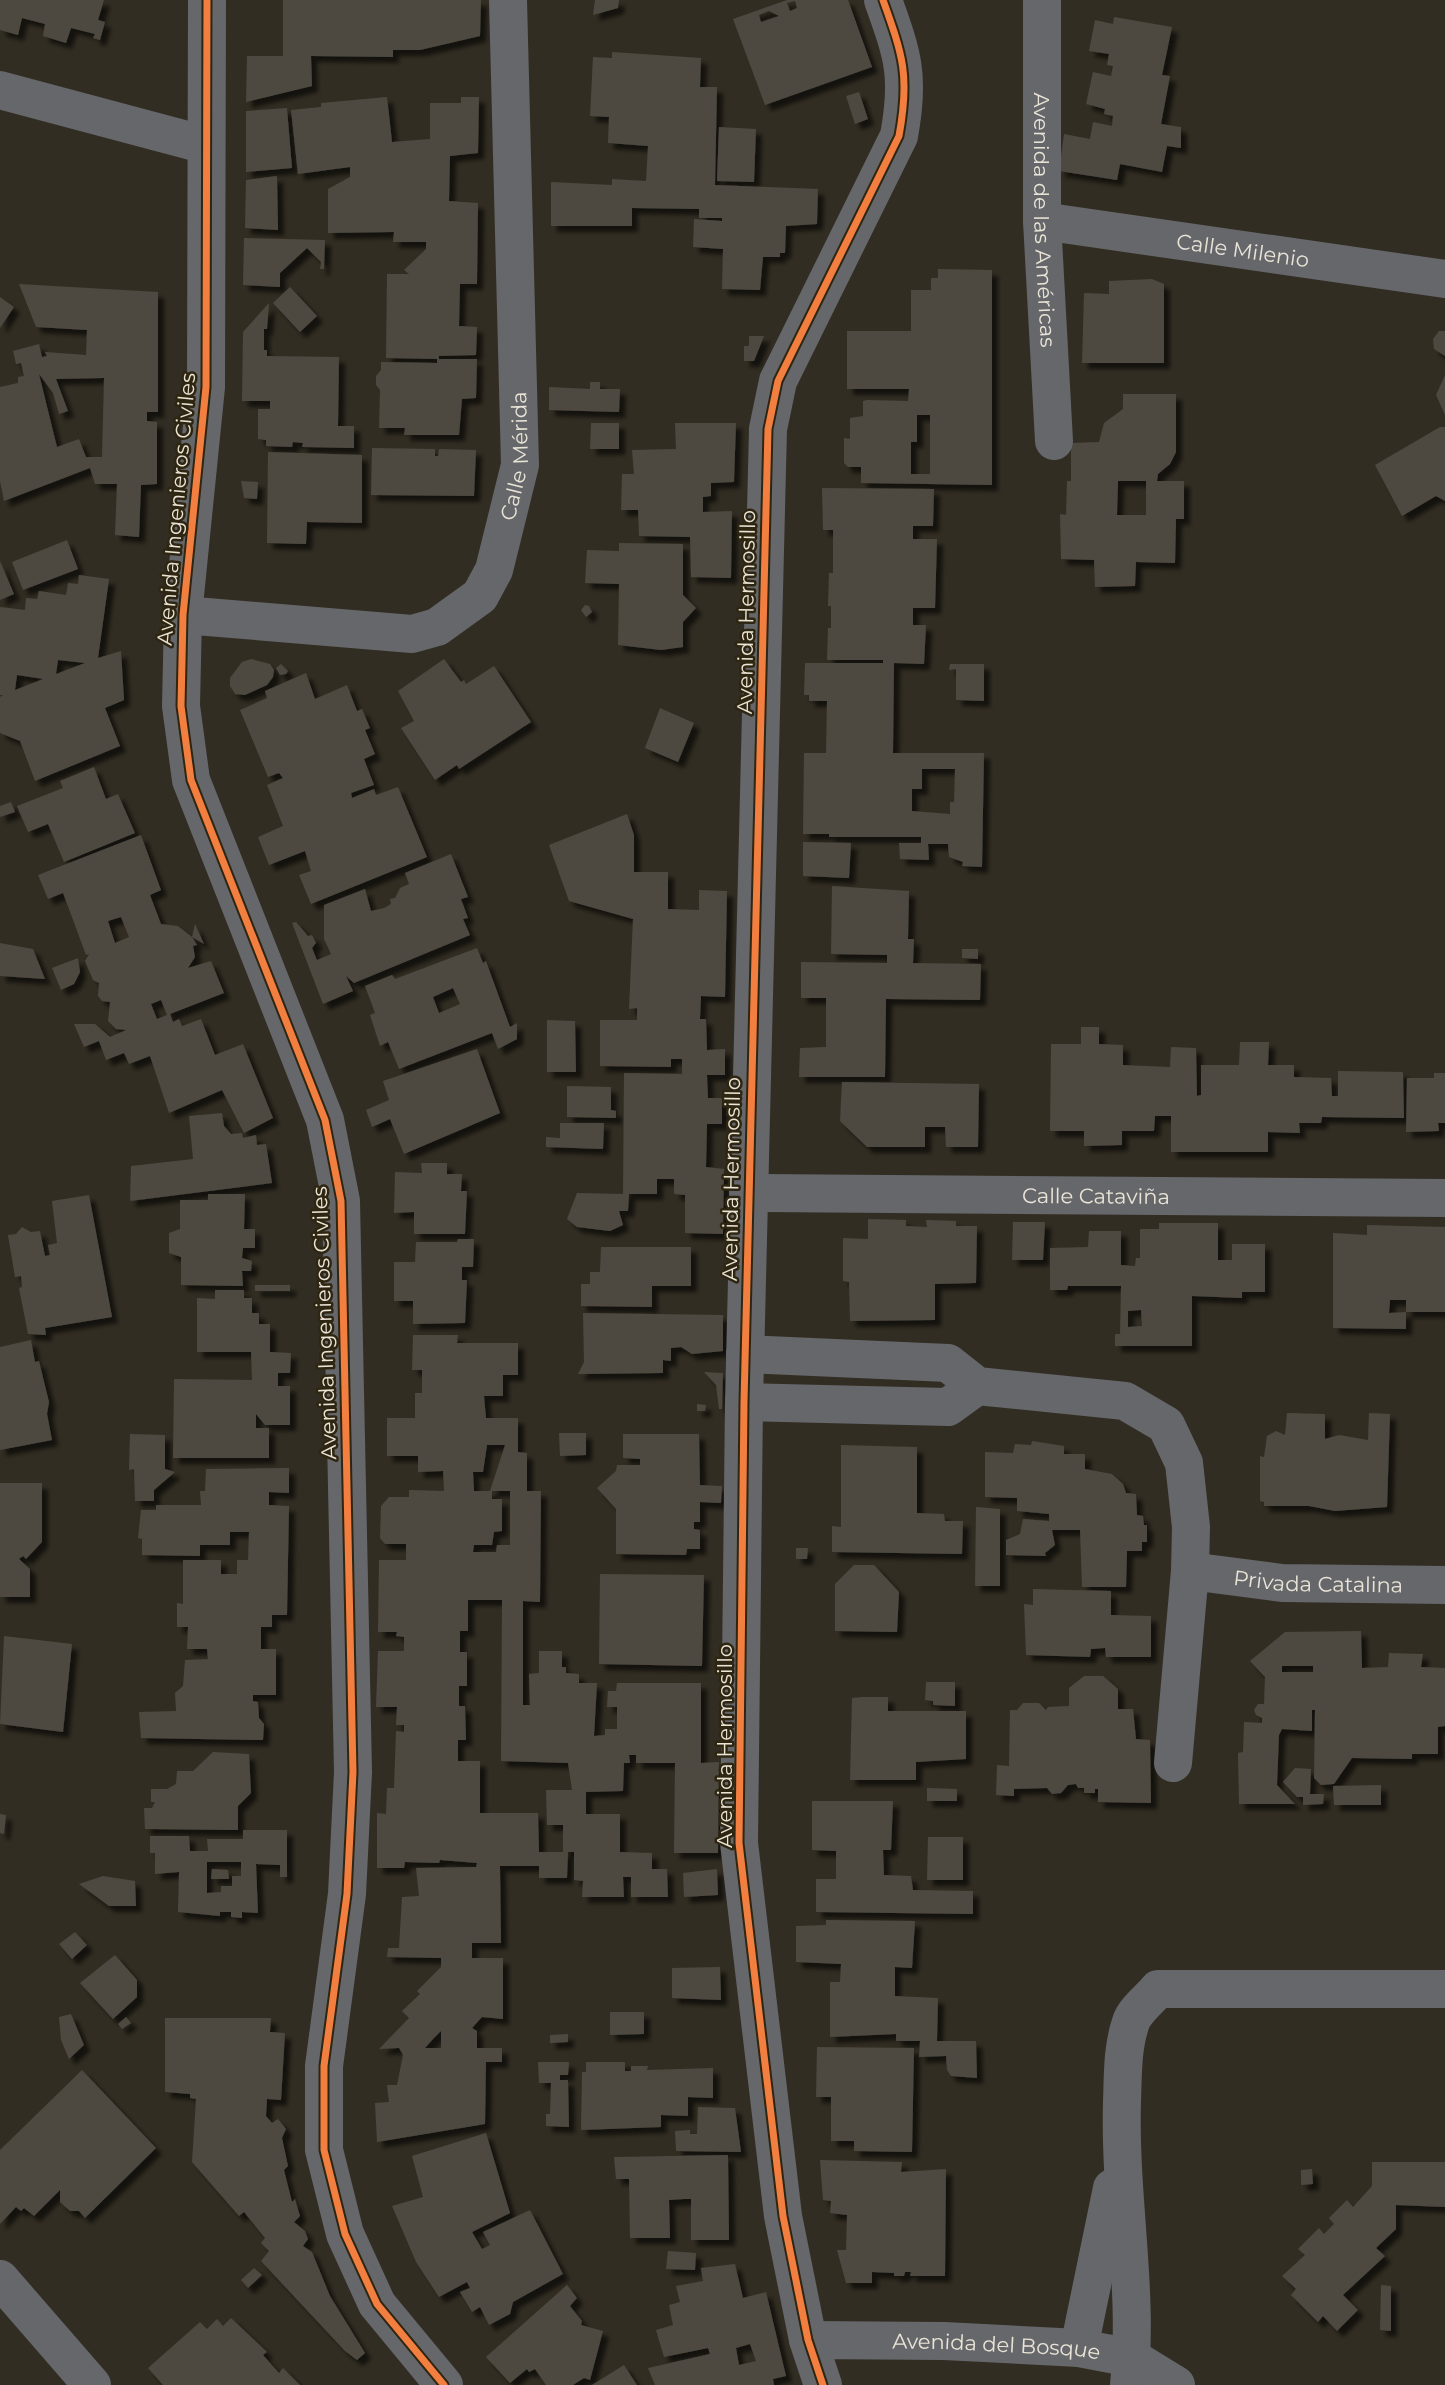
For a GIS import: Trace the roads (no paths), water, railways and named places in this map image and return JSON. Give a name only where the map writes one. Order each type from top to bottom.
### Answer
[{"type":"street","name":"Avenida Ingenieros Civiles","points":[[207,0],[206,387],[183,615],[181,706],[191,780],[325,1121],[341,1201],[353,1772],[347,1894],[324,2066],[324,2150],[345,2234],[377,2304],[444,2385]]},
{"type":"street","name":"Calle Mérida","points":[[183,615],[412,634],[437,627],[470,604],[480,596],[495,570],[520,465],[508,0]]},
{"type":"street","name":"Avenida Hermosillo","points":[[823,2385],[807,2340],[783,2216],[740,1843],[748,1193],[768,429],[778,381],[899,136],[906,94],[905,83],[901,51],[883,0]]},
{"type":"street","name":"Avenida de las Américas","points":[[1042,0],[1042,221],[1054,441]]},
{"type":"street","points":[[0,90],[206,145]]},
{"type":"street","name":"Calle Milenio","points":[[1042,221],[1445,279]]},
{"type":"street","name":"Calle Cataviña","points":[[748,1193],[1445,1198]]},
{"type":"street","points":[[745,1354],[948,1363],[977,1386],[1125,1402],[1166,1425],[1184,1463],[1192,1527],[1173,1763]]},
{"type":"street","points":[[744,1402],[948,1407],[977,1386]]},
{"type":"street","name":"Privada Catalina","points":[[1190,1572],[1282,1583],[1445,1585]]},
{"type":"street","points":[[1131,2371],[1131,2264],[1121,2152],[1123,2057],[1132,2019],[1158,1989],[1445,1989]]},
{"type":"street","points":[[1079,2348],[1121,2152]]},
{"type":"street","points":[[0,2279],[92,2385]]},
{"type":"street","name":"Avenida del Bosque","points":[[807,2340],[944,2341],[1079,2348],[1131,2371],[1176,2385]]}]
